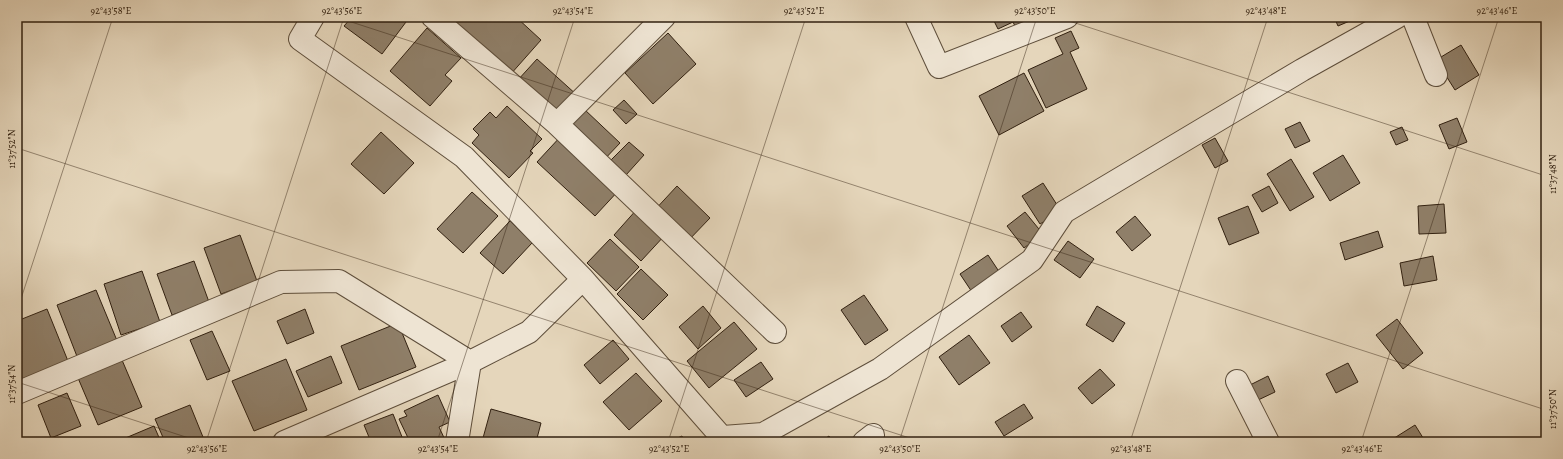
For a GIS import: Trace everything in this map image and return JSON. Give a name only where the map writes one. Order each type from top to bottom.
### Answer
[{"type":"street","points":[[313,17],[300,39],[464,157],[583,279],[724,440],[763,434],[880,369],[1032,260],[1064,212],[1302,70],[1396,17]]},
{"type":"street","points":[[433,17],[557,124],[775,332]]},
{"type":"street","points":[[557,124],[664,17]]},
{"type":"street","points":[[916,17],[938,67],[1067,17]]},
{"type":"street","points":[[1413,17],[1436,75]]},
{"type":"street","points":[[284,442],[470,362],[529,332],[583,279]]},
{"type":"street","points":[[17,393],[282,282],[339,281],[470,362]]},
{"type":"street","points":[[458,442],[470,362]]},
{"type":"street","points":[[1237,381],[1268,442]]},
{"type":"building","points":[[352,17],[409,18],[382,54],[344,26]]},
{"type":"building","points":[[446,17],[516,17],[541,40],[510,75]]},
{"type":"building","points":[[992,17],[1037,17],[1016,28],[1013,22],[998,29]]},
{"type":"building","points":[[1334,17],[1359,17],[1338,26]]},
{"type":"building","points":[[427,28],[461,58],[445,75],[452,81],[430,106],[390,71]]},
{"type":"building","points":[[1071,31],[1079,48],[1070,52],[1087,89],[1046,108],[1028,70],[1063,54],[1055,38]]},
{"type":"building","points":[[668,33],[696,64],[653,104],[625,73]]},
{"type":"building","points":[[1461,45],[1479,75],[1455,90],[1436,60]]},
{"type":"building","points":[[537,59],[578,96],[558,117],[517,81]]},
{"type":"building","points":[[1024,73],[1044,111],[999,135],[979,96]]},
{"type":"building","points":[[624,100],[637,114],[626,124],[613,110]]},
{"type":"building","points":[[507,106],[542,139],[530,151],[533,153],[509,178],[472,143],[479,135],[473,129],[490,112],[496,118]]},
{"type":"building","points":[[584,109],[620,143],[601,163],[564,129]]},
{"type":"building","points":[[1457,118],[1467,142],[1449,149],[1439,125]]},
{"type":"building","points":[[1300,122],[1310,141],[1295,148],[1285,129]]},
{"type":"building","points":[[1402,127],[1408,140],[1396,145],[1390,132]]},
{"type":"building","points":[[381,132],[414,163],[384,194],[351,164]]},
{"type":"building","points":[[562,135],[620,189],[595,216],[537,162]]},
{"type":"building","points":[[1215,138],[1228,161],[1215,168],[1202,145]]},
{"type":"building","points":[[629,142],[644,155],[626,175],[610,161]]},
{"type":"building","points":[[1343,155],[1360,183],[1330,201],[1313,173]]},
{"type":"building","points":[[1291,159],[1314,197],[1290,211],[1267,174]]},
{"type":"building","points":[[1043,183],[1061,211],[1040,224],[1022,196]]},
{"type":"building","points":[[677,186],[710,218],[685,244],[652,213]]},
{"type":"building","points":[[1269,186],[1278,203],[1262,212],[1252,195]]},
{"type":"building","points":[[472,192],[498,216],[463,253],[437,229]]},
{"type":"building","points":[[1444,204],[1446,233],[1419,234],[1418,206]]},
{"type":"building","points":[[1248,206],[1259,233],[1229,245],[1218,218]]},
{"type":"building","points":[[638,208],[666,234],[641,261],[614,235]]},
{"type":"building","points":[[1025,212],[1043,234],[1024,248],[1007,226]]},
{"type":"building","points":[[1135,216],[1151,235],[1132,251],[1116,232]]},
{"type":"building","points":[[510,221],[532,243],[503,274],[480,253]]},
{"type":"building","points":[[1378,231],[1383,247],[1345,260],[1340,243]]},
{"type":"building","points":[[240,235],[257,281],[221,294],[204,248]]},
{"type":"building","points":[[610,239],[639,267],[616,291],[587,263]]},
{"type":"building","points":[[1068,241],[1094,259],[1080,278],[1054,260]]},
{"type":"building","points":[[988,255],[1002,276],[974,295],[960,274]]},
{"type":"building","points":[[1433,256],[1437,280],[1404,286],[1400,263]]},
{"type":"building","points":[[194,261],[209,302],[172,315],[157,274]]},
{"type":"building","points":[[641,269],[668,295],[643,320],[617,294]]},
{"type":"building","points":[[142,271],[160,322],[121,335],[104,284]]},
{"type":"building","points":[[96,290],[118,343],[78,359],[57,305]]},
{"type":"building","points":[[864,295],[888,330],[865,345],[841,310]]},
{"type":"building","points":[[703,306],[721,328],[698,349],[679,327]]},
{"type":"building","points":[[1097,306],[1125,323],[1113,342],[1086,325]]},
{"type":"building","points":[[47,309],[70,366],[20,386],[17,379],[17,321]]},
{"type":"building","points":[[305,309],[314,333],[287,344],[277,321]]},
{"type":"building","points":[[1021,312],[1032,327],[1012,342],[1001,326]]},
{"type":"building","points":[[1397,319],[1423,353],[1403,369],[1376,335]]},
{"type":"building","points":[[734,322],[757,349],[709,388],[687,361]]},
{"type":"building","points":[[398,323],[416,367],[359,390],[341,346]]},
{"type":"building","points":[[212,331],[230,371],[207,380],[190,340]]},
{"type":"building","points":[[969,335],[990,363],[959,385],[939,357]]},
{"type":"building","points":[[613,340],[629,359],[600,384],[584,365]]},
{"type":"building","points":[[331,356],[342,383],[308,397],[296,371]]},
{"type":"building","points":[[286,359],[307,410],[254,431],[232,381]]},
{"type":"building","points":[[122,360],[142,407],[98,425],[78,378]]},
{"type":"building","points":[[761,362],[773,379],[746,397],[734,380]]},
{"type":"building","points":[[1348,363],[1358,382],[1336,393],[1326,374]]},
{"type":"building","points":[[1100,369],[1115,385],[1092,404],[1078,388]]},
{"type":"building","points":[[636,373],[662,401],[629,430],[603,402]]},
{"type":"building","points":[[1268,376],[1275,392],[1256,401],[1248,386]]},
{"type":"building","points":[[67,393],[81,426],[51,438],[38,405]]},
{"type":"building","points":[[438,395],[450,422],[439,427],[446,442],[410,442],[399,419],[407,416],[404,411]]},
{"type":"building","points":[[1024,404],[1033,418],[1004,436],[995,422]]},
{"type":"building","points":[[190,405],[205,442],[165,442],[155,419]]},
{"type":"building","points":[[491,409],[541,423],[536,442],[498,442],[483,438]]},
{"type":"building","points":[[393,414],[404,442],[371,442],[364,425]]},
{"type":"building","points":[[1415,425],[1425,441],[1388,442]]},
{"type":"building","points":[[154,426],[161,442],[116,442]]},
{"type":"building","points":[[682,436],[685,442],[669,442]]},
{"type":"building","points":[[829,436],[833,442],[820,442]]},
{"type":"building","points":[[1345,438],[1347,442],[1337,442]]}]
